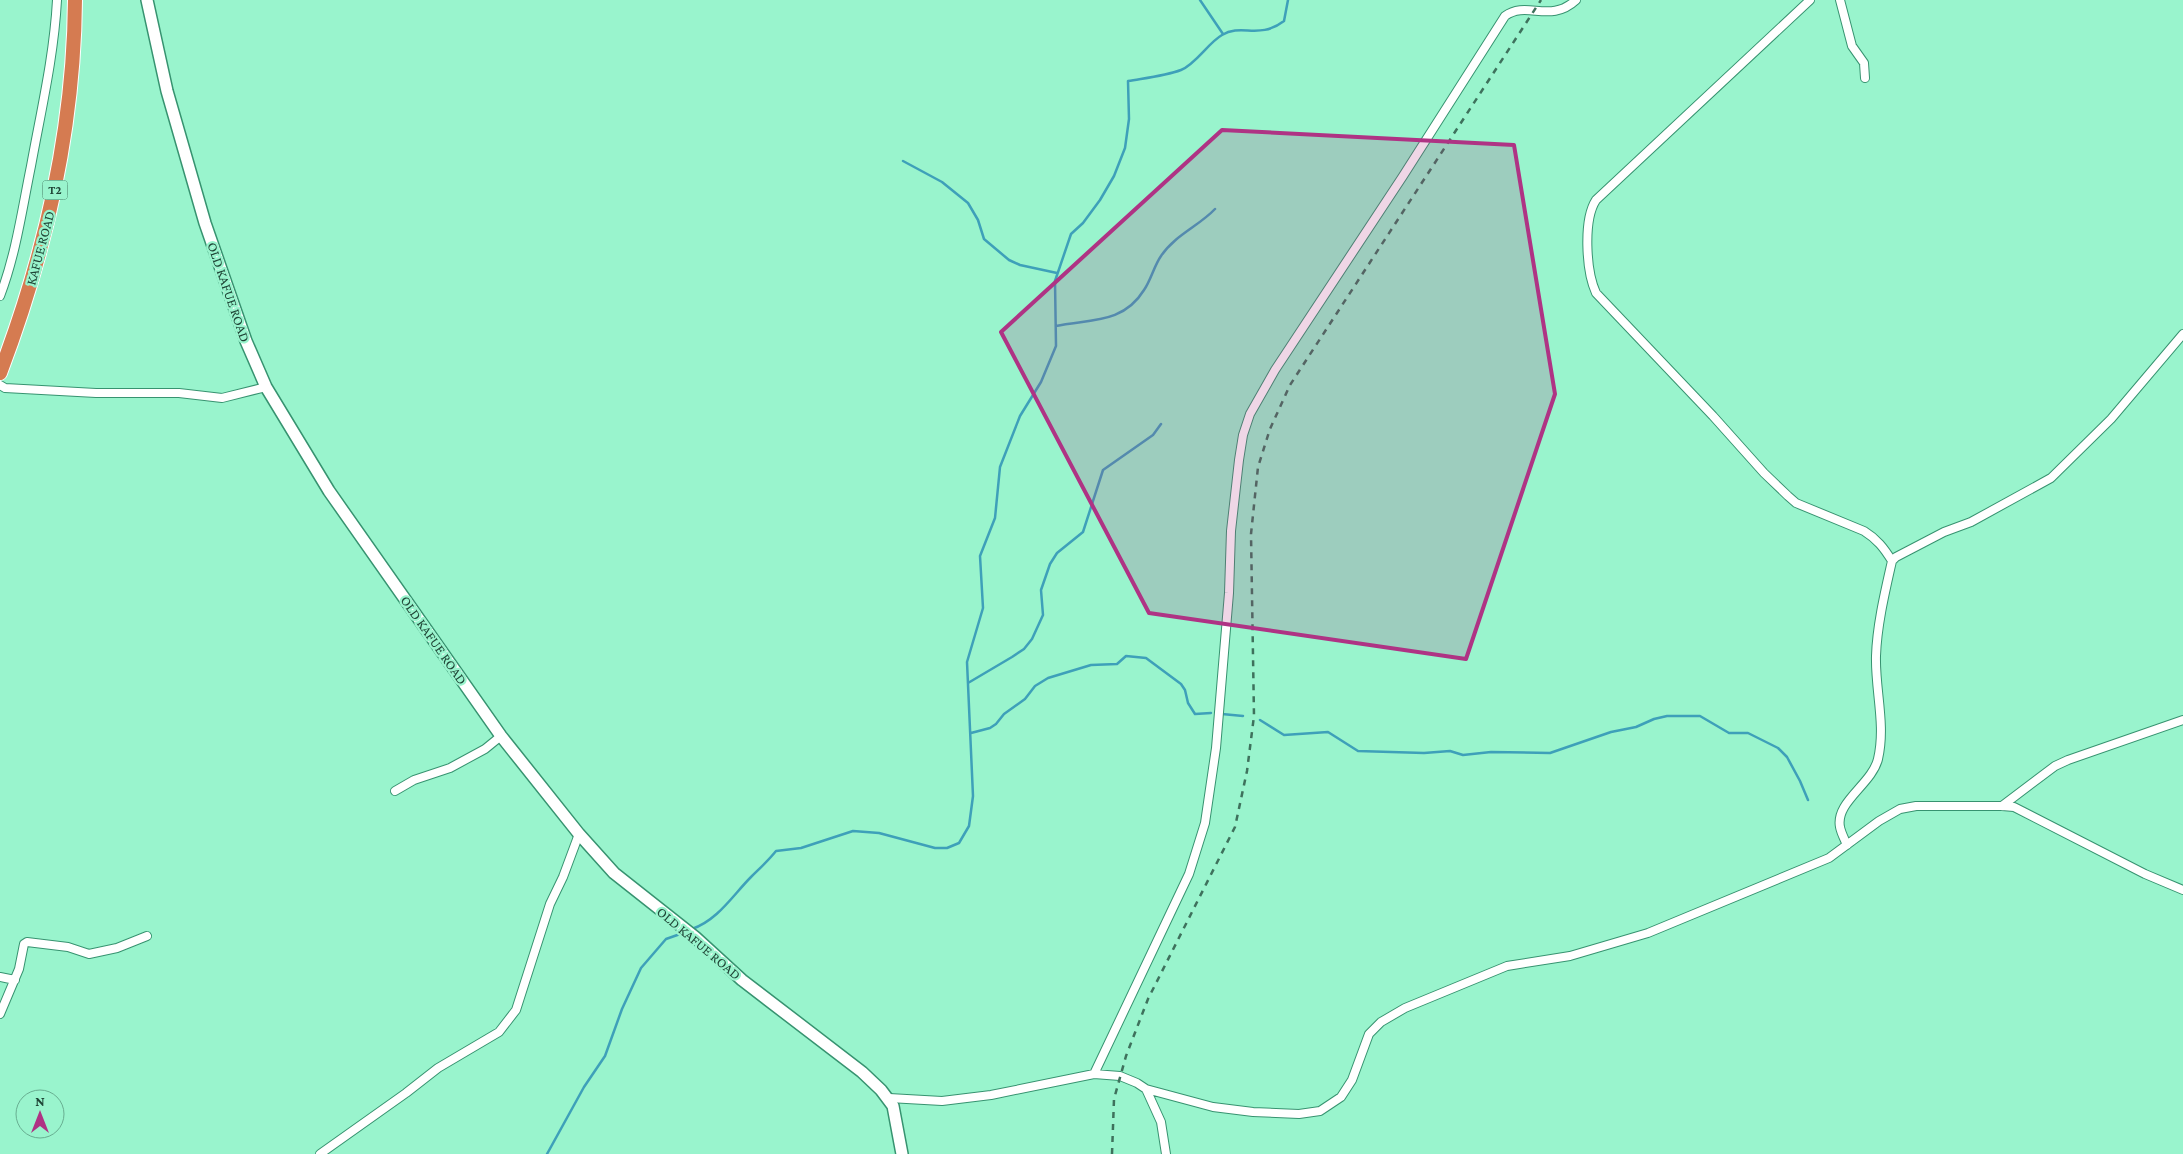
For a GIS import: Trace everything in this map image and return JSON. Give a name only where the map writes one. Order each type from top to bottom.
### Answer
[{"type":"highway","name":"KAFUE ROAD","points":[[0,374],[33,278],[57,180],[66,133],[72,79],[74,0]]},
{"type":"street","points":[[0,296],[10,270],[35,143],[55,37],[57,0]]},
{"type":"street","name":"OLD KAFUE ROAD","points":[[147,0],[167,91],[205,222],[246,341],[266,387],[329,491],[501,736],[579,834],[614,873],[696,937],[742,980],[862,1072],[889,1098],[897,1120],[902,1154]]},
{"type":"street","points":[[1094,1074],[1189,874],[1205,822],[1216,748],[1229,593],[1231,541],[1239,460],[1243,434],[1250,414],[1275,370],[1403,176],[1504,16],[1511,10],[1519,8],[1557,11],[1568,7],[1576,0]]},
{"type":"street","points":[[1810,0],[1621,179],[1596,200],[1590,211],[1589,269],[1596,293],[1713,416],[1764,473],[1796,503],[1857,527],[1874,537],[1892,561],[1876,657],[1881,707],[1878,758],[1875,769],[1863,786],[1843,808],[1840,827],[1847,845]]},
{"type":"street","points":[[1840,0],[1852,46],[1864,63],[1865,78]]},
{"type":"street","points":[[1892,561],[1944,532],[1971,522],[2051,478],[2111,419],[2183,334]]},
{"type":"street","points":[[0,385],[5,388],[96,393],[179,393],[222,398],[266,387]]},
{"type":"street","points":[[2002,806],[2055,766],[2183,720]]},
{"type":"street","points":[[395,791],[414,780],[450,768],[485,749],[501,736]]},
{"type":"street","points":[[889,1098],[942,1101],[1015,1091],[1094,1074],[1120,1076],[1146,1089],[1213,1107],[1299,1114],[1320,1111],[1341,1097],[1352,1080],[1369,1034],[1381,1022],[1405,1008],[1507,966],[1570,956],[1648,933],[1828,858],[1878,821],[1908,807],[2014,807],[2145,874],[2183,890]]},
{"type":"street","points":[[320,1154],[438,1068],[499,1032],[511,1018],[516,1010],[550,904],[564,877],[579,834]]},
{"type":"street","points":[[0,1014],[19,969],[22,948],[27,942],[68,947],[89,954],[117,948],[147,936]]},
{"type":"street","points":[[0,976],[15,980]]},
{"type":"street","points":[[1146,1089],[1161,1122],[1166,1154]]},
{"type":"highlighted area","points":[[1222,130],[1514,145],[1555,394],[1466,659],[1149,613],[1001,332]]},
{"type":"waterway","points":[[1200,0],[1223,34]]},
{"type":"waterway","points":[[692,929],[710,920],[776,851],[801,848],[853,831],[879,833],[935,848],[947,848],[959,843],[969,826],[973,796],[967,662],[983,608],[980,556],[995,518],[1000,467],[1020,416],[1041,382],[1056,346],[1055,281],[1071,234],[1083,223],[1100,200],[1114,176],[1125,148],[1129,119],[1128,81],[1181,70],[1192,63],[1222,35],[1229,32],[1237,30],[1259,31],[1275,27],[1284,21],[1288,0]]},
{"type":"waterway","points":[[903,161],[942,182],[968,203],[978,220],[984,239],[1009,260],[1020,265],[1057,273]]},
{"type":"waterway","points":[[1056,326],[1105,318],[1126,309],[1136,301],[1144,290],[1159,260],[1173,242],[1215,209]]},
{"type":"waterway","points":[[968,683],[1024,649],[1032,639],[1043,615],[1041,590],[1050,564],[1057,553],[1083,532],[1103,470],[1153,435],[1161,424]]},
{"type":"waterway","points":[[971,733],[990,728],[996,724],[1004,714],[1025,699],[1035,686],[1048,678],[1091,665],[1117,664],[1126,656],[1146,658],[1181,684],[1185,690],[1188,703],[1195,714],[1211,713]]},
{"type":"waterway","points":[[1222,714],[1243,716]]},
{"type":"waterway","points":[[1260,720],[1284,735],[1328,732],[1358,751],[1424,753],[1450,751],[1463,755],[1491,752],[1550,753],[1611,732],[1636,727],[1654,719],[1667,716],[1700,716],[1729,733],[1748,733],[1778,748],[1787,757],[1808,800]]},
{"type":"waterway","points":[[547,1154],[584,1087],[605,1056],[622,1009],[641,968],[666,939],[683,933]]},
{"type":"railway","points":[[1112,1154],[1114,1099],[1126,1056],[1148,999],[1235,827],[1247,771],[1254,716],[1251,534],[1258,467],[1270,429],[1290,385],[1541,0]]}]
